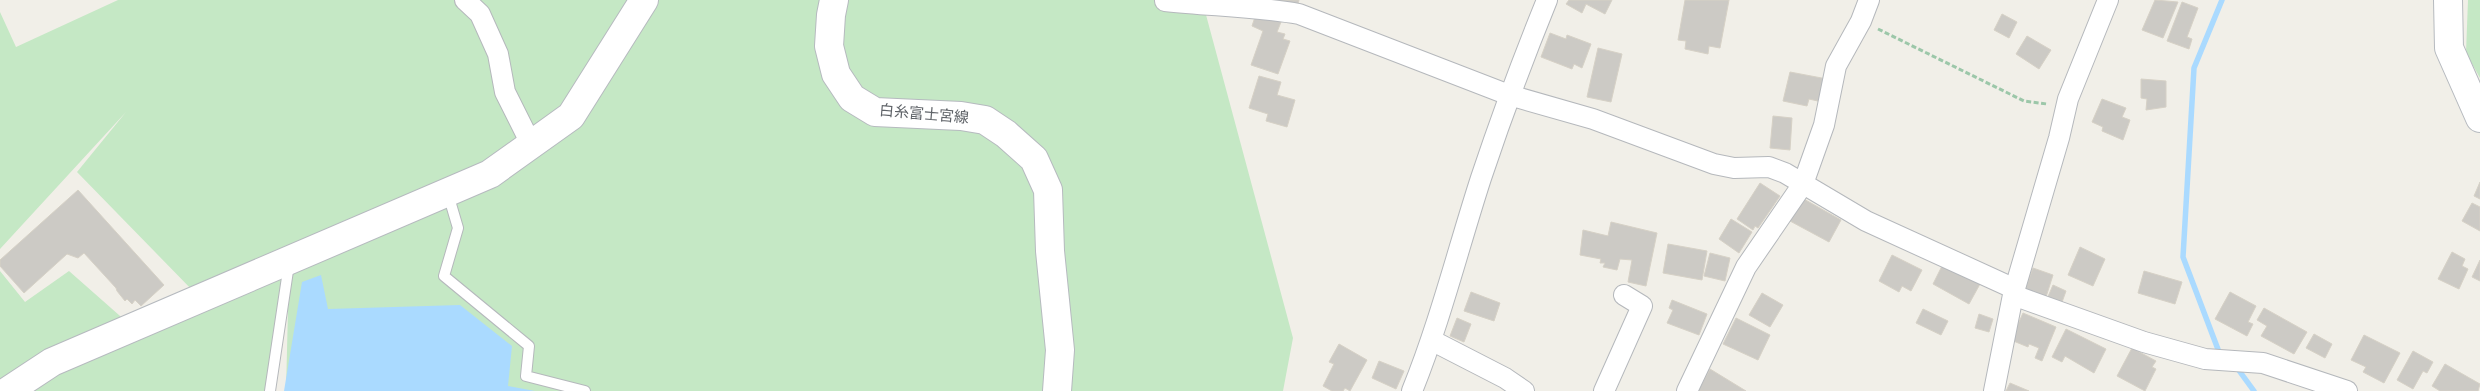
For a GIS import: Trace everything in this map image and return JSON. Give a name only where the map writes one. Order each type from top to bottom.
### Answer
[{"type":"street","points":[[465,0],[480,14],[498,54],[505,92],[531,144]]},
{"type":"street","points":[[8,391],[52,362],[490,174],[571,116],[644,0]]},
{"type":"street","name":"白糸富士宮線","points":[[834,0],[829,46],[836,74],[852,98],[875,112],[961,116],[985,120],[1006,134],[1034,159],[1048,190],[1050,251],[1060,350],[1057,391]]},
{"type":"street","points":[[1412,391],[1432,341],[1509,95],[1547,0]]},
{"type":"street","points":[[1688,391],[1746,267],[1803,184],[1824,126],[1836,66],[1861,21],[1869,0]]},
{"type":"street","points":[[1994,391],[2014,292],[2059,138],[2068,99],[2108,0]]},
{"type":"street","points":[[2448,0],[2449,48],[2480,118]]},
{"type":"street","points":[[1165,1],[1221,8],[1265,8],[1299,14],[1509,95],[1593,119],[1714,164],[1734,168],[1769,167],[1785,173],[1866,221],[2014,292],[2144,342],[2205,359],[2263,363],[2347,391]]},
{"type":"street","points":[[1604,391],[1642,306],[1624,295]]},
{"type":"street","points":[[1432,341],[1505,378],[1524,391]]},
{"type":"lane","points":[[447,192],[458,228],[444,276],[529,346],[526,376],[585,391]]},
{"type":"lane","points":[[270,391],[289,260]]},
{"type":"path","points":[[1861,21],[2024,101],[2044,105],[2068,99]]},
{"type":"green space","points":[[118,0],[1202,0],[1293,338],[1283,391],[286,391],[289,269],[274,391],[8,391],[196,294],[77,172],[126,112],[0,249],[0,12],[16,47]]},
{"type":"green space","points":[[2468,0],[2480,0],[2480,78],[2466,53]]},
{"type":"green space","points":[[0,271],[25,302],[69,271],[128,323],[0,383]]},
{"type":"water","points":[[321,275],[328,309],[460,305],[512,346],[508,386],[535,391],[284,391],[302,282]]},
{"type":"building","points":[[1276,0],[1299,0],[1298,4]]},
{"type":"building","points":[[1569,0],[1612,0],[1605,14],[1586,4],[1582,13],[1566,4]]},
{"type":"building","points":[[1685,0],[1729,0],[1720,48],[1709,46],[1708,54],[1685,49],[1686,41],[1678,40]]},
{"type":"building","points":[[2155,0],[2178,2],[2163,38],[2142,30]]},
{"type":"building","points":[[2182,2],[2198,8],[2187,37],[2192,39],[2189,49],[2167,41]]},
{"type":"building","points":[[1256,14],[1281,22],[1277,32],[1285,34],[1283,39],[1290,41],[1278,74],[1251,65],[1263,31],[1252,26]]},
{"type":"building","points":[[2002,14],[2017,22],[2009,38],[1994,30]]},
{"type":"building","points":[[1550,33],[1566,39],[1567,35],[1591,44],[1582,68],[1574,64],[1572,69],[1541,57]]},
{"type":"building","points":[[2027,36],[2051,50],[2039,69],[2016,54]]},
{"type":"building","points":[[1598,48],[1622,54],[1611,102],[1587,97]]},
{"type":"building","points":[[1790,72],[1827,79],[1822,102],[1809,99],[1807,106],[1783,101]]},
{"type":"building","points":[[1259,76],[1281,82],[1277,95],[1295,100],[1287,127],[1266,121],[1268,114],[1249,108]]},
{"type":"building","points":[[2141,79],[2166,81],[2166,107],[2146,110],[2147,99],[2141,98]]},
{"type":"building","points":[[2102,99],[2126,108],[2122,117],[2130,120],[2123,140],[2102,131],[2103,127],[2092,122]]},
{"type":"building","points":[[1773,116],[1792,118],[1790,150],[1770,148]]},
{"type":"building","points":[[2480,182],[2480,199],[2474,196]]},
{"type":"building","points":[[1760,183],[1780,196],[1758,228],[1755,226],[1753,230],[1737,219]]},
{"type":"building","points":[[78,190],[164,285],[141,306],[135,300],[132,304],[127,299],[125,301],[116,288],[84,253],[78,258],[67,254],[24,293],[0,266],[0,260]]},
{"type":"building","points":[[1802,198],[1841,220],[1829,242],[1790,221]]},
{"type":"building","points":[[2472,203],[2480,207],[2480,231],[2462,221]]},
{"type":"building","points":[[1731,219],[1752,232],[1739,253],[1719,239]]},
{"type":"building","points":[[1611,222],[1657,233],[1646,286],[1628,282],[1632,260],[1620,259],[1617,270],[1603,267],[1605,263],[1600,263],[1601,259],[1580,255],[1583,230],[1608,236]]},
{"type":"building","points":[[1668,244],[1707,251],[1702,280],[1663,273]]},
{"type":"building","points":[[2080,247],[2105,259],[2093,286],[2068,275]]},
{"type":"building","points":[[2452,252],[2465,259],[2462,266],[2468,269],[2459,289],[2438,279]]},
{"type":"building","points":[[1710,253],[1730,258],[1725,281],[1704,276]]},
{"type":"building","points":[[1892,255],[1922,270],[1911,291],[1902,286],[1899,292],[1879,281]]},
{"type":"building","points":[[2480,260],[2480,281],[2472,277]]},
{"type":"building","points":[[1943,264],[1980,284],[1969,304],[1933,284]]},
{"type":"building","points":[[2033,268],[2053,275],[2046,297],[2025,290]]},
{"type":"building","points":[[2144,271],[2182,282],[2175,304],[2138,293]]},
{"type":"building","points":[[2053,285],[2066,291],[2061,305],[2047,299]]},
{"type":"building","points":[[1471,292],[1500,303],[1494,321],[1464,311]]},
{"type":"building","points":[[2230,292],[2256,306],[2248,322],[2253,324],[2247,336],[2215,319]]},
{"type":"building","points":[[1762,293],[1783,305],[1770,327],[1749,315]]},
{"type":"building","points":[[1672,300],[1707,314],[1699,335],[1667,323],[1673,310],[1669,308]]},
{"type":"building","points":[[2264,308],[2307,332],[2294,354],[2261,336],[2267,326],[2257,320]]},
{"type":"building","points":[[1923,309],[1948,321],[1941,335],[1916,323]]},
{"type":"building","points":[[2023,313],[2056,327],[2042,361],[2035,358],[2039,348],[2029,344],[2028,347],[2011,340]]},
{"type":"building","points":[[1979,314],[1993,319],[1989,332],[1975,328]]},
{"type":"building","points":[[1457,318],[1471,324],[1464,342],[1450,336]]},
{"type":"building","points":[[1736,318],[1770,335],[1758,360],[1723,344]]},
{"type":"building","points":[[2066,329],[2106,349],[2094,373],[2065,356],[2062,362],[2052,357]]},
{"type":"building","points":[[2314,334],[2332,344],[2325,358],[2306,348]]},
{"type":"building","points":[[2364,335],[2400,353],[2384,383],[2363,372],[2366,367],[2351,360]]},
{"type":"building","points":[[1339,344],[1367,360],[1350,391],[1345,388],[1343,391],[1332,391],[1323,386],[1334,364],[1329,362]]},
{"type":"building","points":[[2132,348],[2156,361],[2152,367],[2156,369],[2145,391],[2117,376]]},
{"type":"building","points":[[2413,351],[2433,362],[2427,373],[2423,371],[2413,389],[2397,380]]},
{"type":"building","points":[[1379,361],[1404,371],[1396,389],[1372,378]]},
{"type":"building","points":[[2445,364],[2480,384],[2478,391],[2440,391],[2432,386]]},
{"type":"building","points":[[1710,369],[1746,391],[1698,391]]},
{"type":"building","points":[[2010,383],[2029,391],[2006,391]]},
{"type":"waterway","points":[[2222,0],[2194,68],[2183,257],[2219,352],[2222,354]]},
{"type":"waterway","points":[[2235,365],[2254,391]]}]
